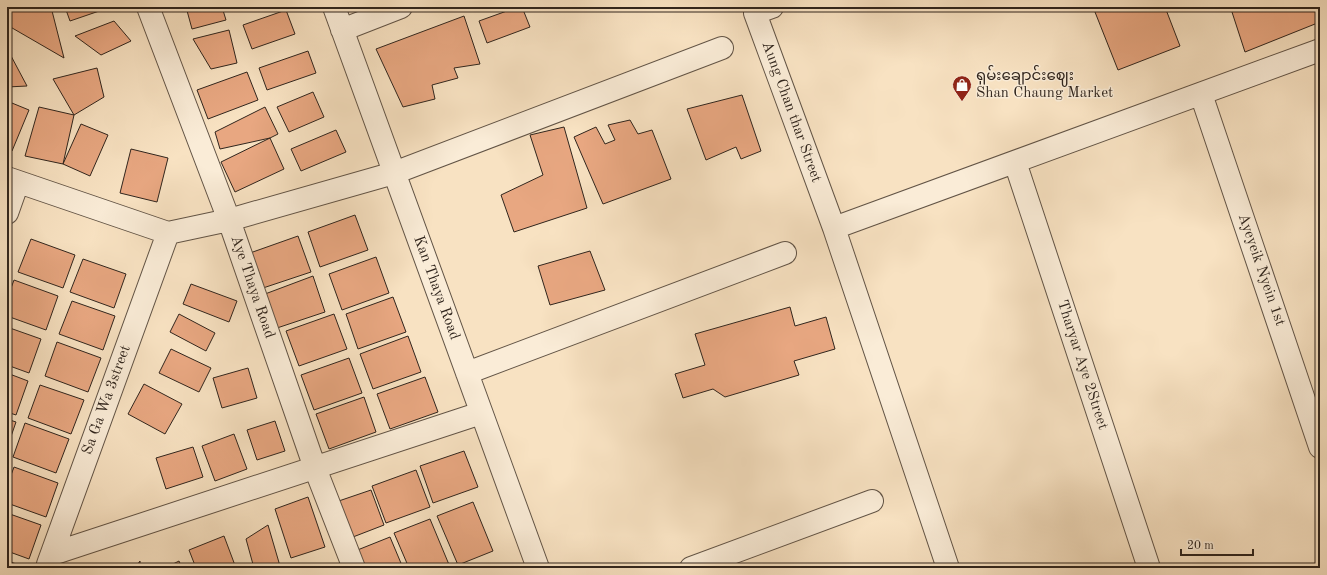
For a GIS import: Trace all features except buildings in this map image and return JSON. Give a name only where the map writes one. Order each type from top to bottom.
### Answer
[{"type":"street","name":"Aye Thaya Road","points":[[148,7],[229,220],[315,468],[354,568]]},
{"type":"street","name":"Kan Thaya Road","points":[[334,7],[538,568]]},
{"type":"street","points":[[342,30],[401,7]]},
{"type":"street","name":"Aung Chan thar Street","points":[[772,7],[755,13],[834,228]]},
{"type":"street","points":[[7,213],[13,180],[168,233],[229,220],[394,173],[722,48]]},
{"type":"street","points":[[948,568],[834,228],[1320,50]]},
{"type":"street","name":"Ayeyeik Nyein 1st","points":[[1201,94],[1320,447]]},
{"type":"street","name":"Tharyar Aye 2Street","points":[[1015,162],[1148,568]]},
{"type":"street","name":"Sa Ga Wa 3street","points":[[49,561],[168,233]]},
{"type":"street","points":[[467,373],[785,253]]},
{"type":"street","points":[[49,561],[315,468],[481,413]]},
{"type":"street","points":[[691,568],[872,501]]},
{"type":"place","name":"ရှမ်းချောင်းဈေး Shan Chaung Market","points":[[962,102]]}]
